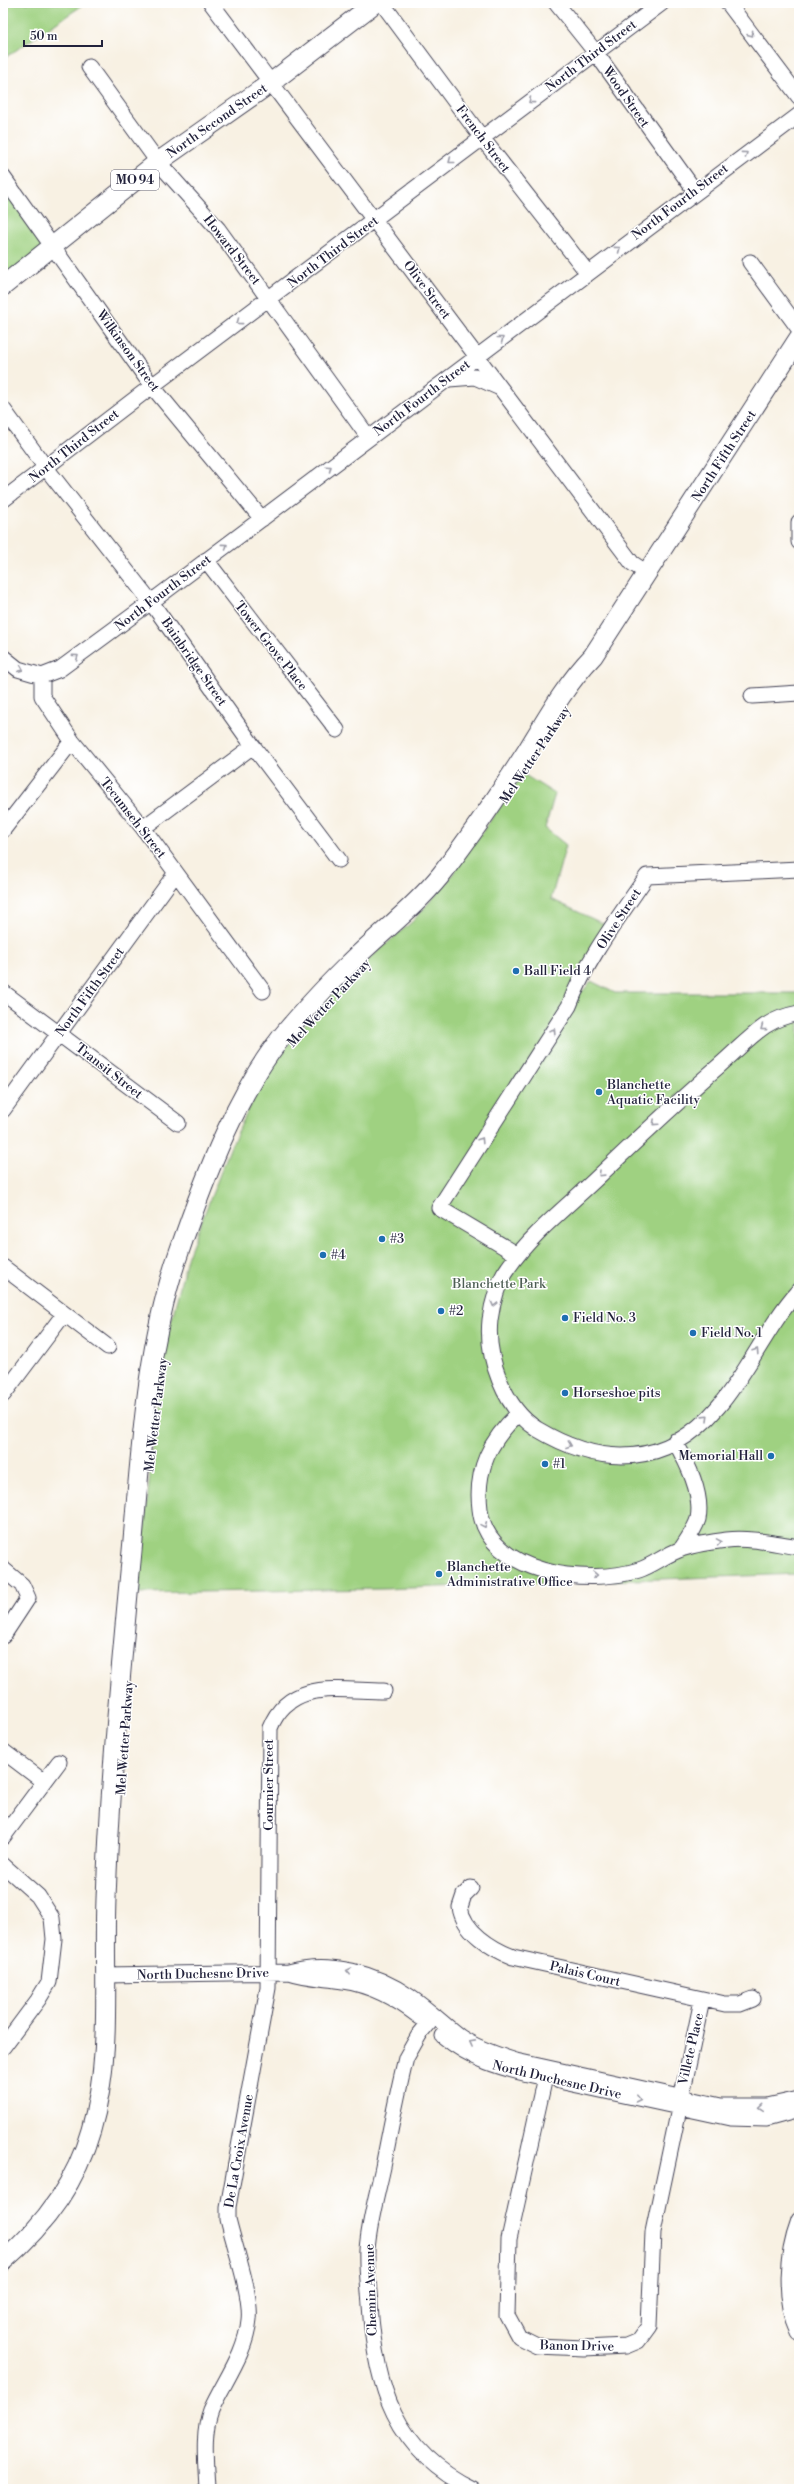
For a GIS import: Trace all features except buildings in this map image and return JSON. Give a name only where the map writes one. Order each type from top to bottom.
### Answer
[{"type":"main road","name":"North Second Street","points":[[3,286],[158,162],[272,82],[375,3]]},
{"type":"main road","name":"North Fifth Street","points":[[647,573],[799,338]]},
{"type":"main road","name":"Mel Wetter Parkway","points":[[3,2261],[24,2243],[48,2216],[69,2186],[91,2133],[102,2084],[111,1975],[121,1790],[146,1496],[161,1363],[187,1258],[231,1146],[257,1092],[293,1038],[357,969],[413,921],[585,681],[593,656],[647,573]]},
{"type":"main road","name":"Mel Wetter Parkway","points":[[3,2273],[31,2250],[55,2222],[77,2190],[100,2136],[112,2085],[111,1975]]},
{"type":"street","name":"Olive Street","points":[[212,3],[632,563],[647,573]]},
{"type":"street","name":"French Street","points":[[382,3],[482,138],[587,272]]},
{"type":"street","name":"Wood Street","points":[[556,3],[596,53],[695,191]]},
{"type":"street","name":"North Third Street","points":[[3,500],[152,386],[662,3]]},
{"type":"street","points":[[728,3],[799,97]]},
{"type":"street","name":"Howard Street","points":[[90,67],[158,162],[218,229],[270,298],[369,438]]},
{"type":"street","name":"North Fourth Street","points":[[42,676],[60,669],[151,602],[448,379],[587,272],[799,115]]},
{"type":"street","name":"Wilkinson Street","points":[[3,177],[152,386],[262,518]]},
{"type":"street","points":[[750,262],[799,329]]},
{"type":"street","points":[[448,379],[475,377],[504,391]]},
{"type":"street","name":"Bainbridge Street","points":[[3,409],[46,468],[151,602],[253,746],[339,860]]},
{"type":"street","points":[[798,522],[799,542]]},
{"type":"street","name":"Tower Grove Place","points":[[206,560],[337,730]]},
{"type":"street","points":[[3,656],[18,668],[42,676]]},
{"type":"street","name":"Tecumseh Street","points":[[42,676],[42,696],[72,741],[143,828],[263,991]]},
{"type":"street","points":[[752,696],[799,693]]},
{"type":"street","points":[[3,830],[72,741]]},
{"type":"street","points":[[143,828],[253,746]]},
{"type":"street","name":"Olive Street","points":[[518,1255],[439,1208],[460,1173],[569,1006],[575,990],[646,876],[799,869]]},
{"type":"street","name":"North Fifth Street","points":[[3,1110],[176,873]]},
{"type":"street","name":"Transit Street","points":[[3,992],[60,1033],[178,1123]]},
{"type":"street","points":[[799,1014],[766,1025],[630,1147],[518,1255],[506,1270],[490,1320],[491,1347],[497,1372],[509,1400],[519,1414],[534,1427],[564,1444],[598,1455],[628,1457],[660,1450],[696,1428],[718,1407],[770,1328],[799,1290]]},
{"type":"street","points":[[3,1268],[108,1347]]},
{"type":"street","points":[[3,1395],[64,1314]]},
{"type":"street","points":[[519,1414],[492,1444],[481,1467],[478,1487],[480,1516],[492,1542],[512,1559],[539,1570],[567,1574],[612,1575],[639,1570],[681,1549],[728,1540],[755,1541],[799,1547]]},
{"type":"street","points":[[675,1441],[692,1476],[698,1513],[696,1525],[681,1549]]},
{"type":"street","points":[[3,1569],[22,1585],[28,1598],[3,1636]]},
{"type":"street","name":"Cournier Street","points":[[269,1972],[268,1747],[273,1721],[282,1707],[303,1693],[319,1691],[384,1691]]},
{"type":"street","points":[[3,1751],[44,1782]]},
{"type":"street","points":[[3,1837],[59,1762]]},
{"type":"street","points":[[3,1865],[38,1896],[52,1918],[53,1959],[49,1982],[38,2000],[3,2047]]},
{"type":"street","name":"Palais Court","points":[[471,1888],[464,1895],[460,1907],[460,1913],[466,1923],[480,1937],[502,1953],[513,1958],[702,2000],[740,2004],[753,1999]]},
{"type":"street","name":"North Duchesne Drive","points":[[111,1975],[289,1972],[314,1967],[343,1970],[366,1975],[409,1996],[432,2020],[475,2045],[546,2073],[679,2102],[751,2108],[798,2104]]},
{"type":"street","name":"De La Croix Avenue","points":[[207,2489],[206,2439],[209,2419],[246,2339],[249,2319],[247,2298],[228,2219],[228,2207],[264,2024],[269,1972]]},
{"type":"street","name":"Villete Place","points":[[679,2102],[702,2000]]},
{"type":"street","name":"Chemin Avenue","points":[[432,2020],[413,2043],[406,2058],[370,2229],[367,2261],[372,2343],[385,2394],[405,2432],[431,2462],[453,2479],[473,2489]]},
{"type":"street","name":"Banon Drive","points":[[546,2073],[512,2224],[507,2254],[507,2315],[519,2337],[537,2346],[618,2347],[633,2343],[646,2332],[650,2320],[650,2269],[653,2232],[679,2102]]},
{"type":"street","points":[[799,2220],[791,2248],[788,2275],[791,2306],[799,2332]]},
{"type":"green space","points":[[3,3],[86,3],[3,59]]},
{"type":"green space","points":[[3,186],[46,246],[3,279]]},
{"type":"green space","name":"Blanchette Park","points":[[523,774],[555,794],[545,828],[566,845],[551,899],[612,928],[575,990],[583,991],[591,981],[615,993],[799,993],[799,1574],[383,1589],[138,1593],[161,1363],[187,1258],[231,1146],[257,1092],[293,1037],[357,969],[413,921],[447,882]]},
{"type":"place","name":"Ball Field 4","points":[[516,971]]},
{"type":"place","name":"Blanchette Aquatic Facility","points":[[599,1092]]},
{"type":"place","name":"#3","points":[[382,1239]]},
{"type":"place","name":"#4","points":[[323,1255]]},
{"type":"place","name":"#2","points":[[441,1311]]},
{"type":"place","name":"Field No. 3","points":[[565,1318]]},
{"type":"place","name":"Field No. 1","points":[[693,1333]]},
{"type":"place","name":"Horseshoe pits","points":[[565,1393]]},
{"type":"place","name":"Memorial Hall","points":[[771,1456]]},
{"type":"place","name":"#1","points":[[545,1464]]},
{"type":"place","name":"Blanchette Administrative Office","points":[[439,1574]]}]
